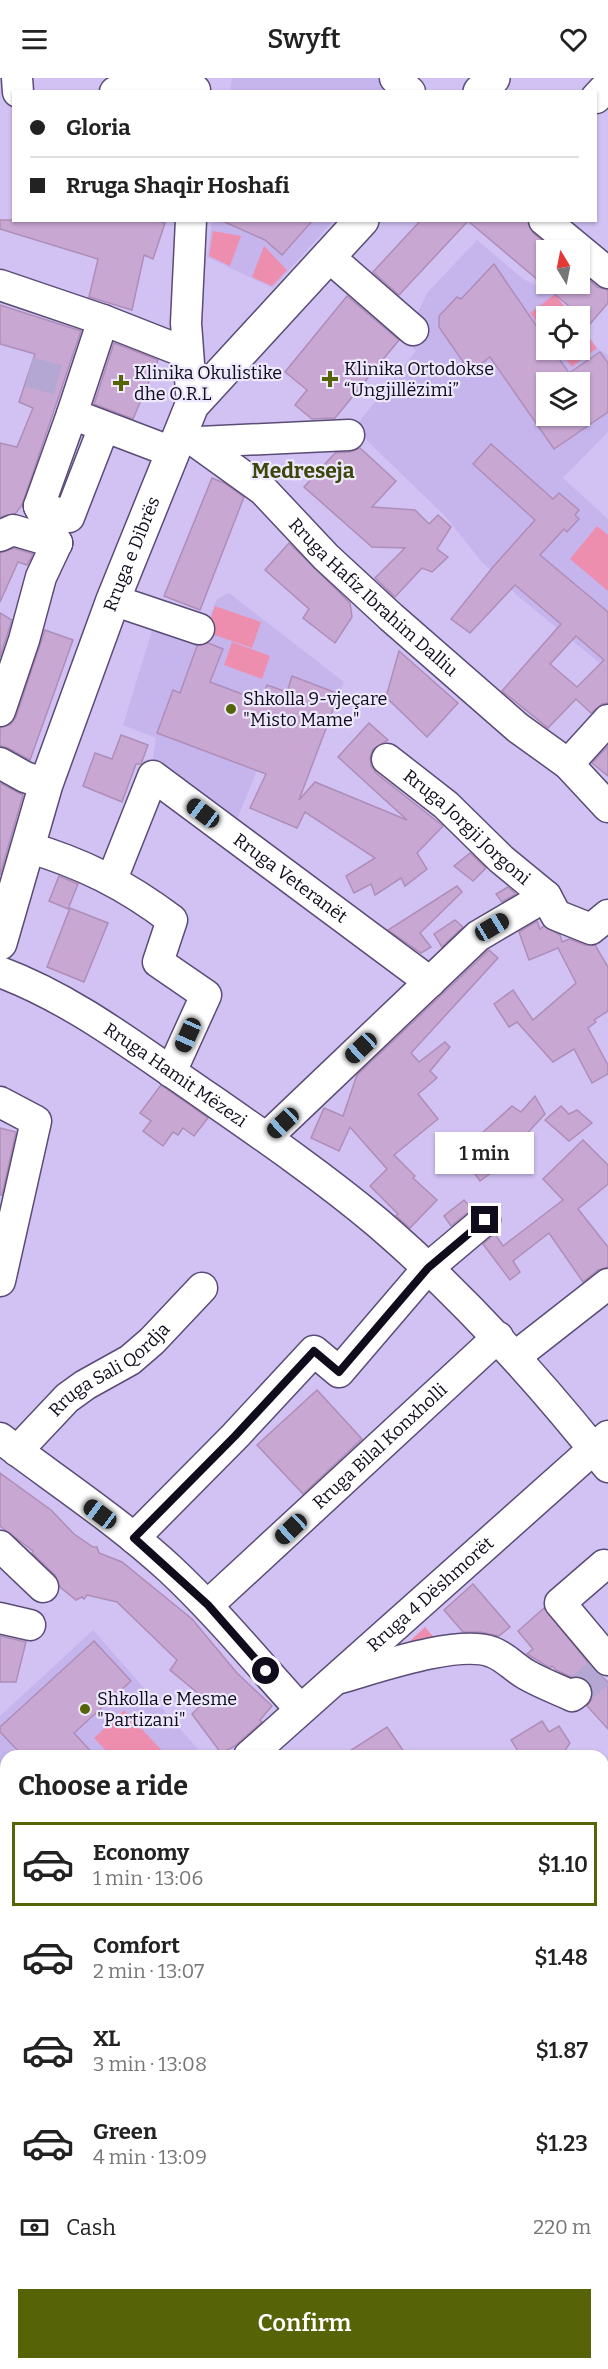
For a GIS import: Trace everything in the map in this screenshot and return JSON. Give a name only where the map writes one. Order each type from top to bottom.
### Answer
[{"type":"main road","points":[[482,90],[493,78]]},
{"type":"main road","name":"Rruga e Dibrës","points":[[0,943],[46,784],[113,600],[186,432],[328,257],[360,222]]},
{"type":"street","points":[[395,78],[408,90]]},
{"type":"street","points":[[597,97],[608,85]]},
{"type":"street","points":[[147,90],[195,87]]},
{"type":"street","points":[[186,432],[186,322],[191,222]]},
{"type":"street","points":[[546,222],[608,273]]},
{"type":"street","points":[[328,257],[412,330]]},
{"type":"street","points":[[0,285],[103,320],[187,353]]},
{"type":"street","points":[[57,543],[39,506],[74,394],[103,320]]},
{"type":"street","points":[[74,394],[104,427],[186,432],[349,435]]},
{"type":"street","points":[[39,506],[69,517],[104,427]]},
{"type":"street","name":"Rruga Hafiz Ibrahim Dalliu","points":[[186,432],[263,490],[326,557],[518,728],[568,764],[608,807]]},
{"type":"street","points":[[0,536],[13,530],[57,543]]},
{"type":"street","points":[[0,711],[24,640],[41,577],[57,543]]},
{"type":"street","points":[[113,600],[199,629]]},
{"type":"street","points":[[568,764],[608,720]]},
{"type":"street","name":"Rruga Jorgji Jorgoni","points":[[387,759],[440,800],[501,859],[546,896],[556,915],[591,929],[608,915]]},
{"type":"street","points":[[0,763],[25,777],[46,784]]},
{"type":"street","name":"Rruga Veteranët","points":[[112,879],[153,776],[430,982]]},
{"type":"street","points":[[27,847],[112,879],[142,897],[172,920],[158,962],[206,995],[171,1072]]},
{"type":"street","name":"Rruga Jorgji Jorgoni","points":[[267,1137],[478,936],[546,896]]},
{"type":"street","name":"Rruga Hamit Mëzezi","points":[[0,972],[88,1016],[267,1137],[377,1222],[428,1268],[507,1346],[603,1451]]},
{"type":"street","points":[[0,1102],[36,1121],[0,1281]]},
{"type":"street","points":[[134,1538],[235,1436],[314,1351],[339,1372],[428,1268],[485,1220]]},
{"type":"street","name":"Rruga Bilal Konxholli","points":[[208,1605],[507,1346],[608,1284]]},
{"type":"street","name":"Rruga Sali Qordja","points":[[8,1445],[85,1385],[130,1360],[152,1341],[202,1288]]},
{"type":"street","points":[[8,1445],[134,1538],[208,1605],[300,1709]]},
{"type":"street","name":"Rruga 4 Dëshmorët","points":[[258,1750],[334,1679],[603,1451]]},
{"type":"street","points":[[0,1546],[43,1587]]},
{"type":"street","points":[[604,1565],[560,1603],[605,1665]]},
{"type":"street","points":[[0,1618],[30,1625]]},
{"type":"street","points":[[334,1679],[435,1654],[475,1648],[504,1657],[525,1674],[572,1696],[576,1693]]},
{"type":"shaded area","points":[[232,78],[378,78],[391,90],[230,90]]},
{"type":"shaded area","points":[[212,222],[332,222],[273,288],[207,257]]},
{"type":"shaded area","points":[[213,231],[241,236],[230,266],[209,256]]},
{"type":"shaded area","points":[[477,240],[523,279],[536,285],[536,294],[555,294],[564,306],[536,306],[536,360],[590,360],[590,339],[597,348],[608,355],[608,432],[563,478],[608,519],[608,670],[519,597],[481,561],[445,516],[354,428],[416,351],[405,340],[427,293]]},
{"type":"shaded area","points":[[264,246],[287,270],[272,286],[252,277]]},
{"type":"shaded area","points":[[555,294],[564,306],[539,306]]},
{"type":"shaded area","points":[[536,308],[536,321],[530,313]]},
{"type":"shaded area","points":[[590,339],[597,348],[590,353]]},
{"type":"shaded area","points":[[566,360],[581,360],[572,367]]},
{"type":"shaded area","points":[[597,526],[608,535],[608,591],[570,559]]},
{"type":"shaded area","name":"Shkolla 9-vjeçare \"Misto Mame\"","points":[[229,593],[344,682],[309,773],[263,756],[233,829],[152,764],[156,738],[123,725],[155,621],[201,636],[217,599]]},
{"type":"shaded area","points":[[215,606],[261,622],[252,648],[206,632]]},
{"type":"shaded area","points":[[232,642],[270,656],[262,679],[224,665]]},
{"type":"shaded area","points":[[425,1627],[438,1642],[394,1656]]},
{"type":"shaded area","name":"Shkolla e Mesme \"Partizani\"","points":[[93,1630],[199,1750],[0,1750],[0,1716]]},
{"type":"shaded area","points":[[124,1710],[161,1750],[105,1750],[94,1738]]},
{"type":"building","points":[[0,220],[165,223],[153,259],[144,255],[132,310],[89,297],[98,259],[0,229]]},
{"type":"building","points":[[224,222],[311,222],[282,255],[265,240]]},
{"type":"building","points":[[419,222],[467,222],[399,295],[373,272]]},
{"type":"building","points":[[469,222],[528,222],[533,233],[542,240],[536,240],[536,278]]},
{"type":"building","points":[[494,264],[536,325],[536,360],[560,360],[568,372],[536,372],[536,423],[490,357],[470,372],[439,327],[439,316],[457,297],[461,299]]},
{"type":"building","points":[[590,281],[597,287],[608,290],[608,303],[590,324],[590,306],[569,306],[554,294],[590,294]]},
{"type":"building","name":"Klinika Ortodokse “Ungjillëzimi”","points":[[347,296],[399,340],[335,418],[312,419],[295,405],[307,390],[285,372]]},
{"type":"building","points":[[0,305],[81,331],[22,505],[15,514],[0,517],[0,443],[17,447],[33,408],[19,402],[35,354],[0,344]]},
{"type":"building","name":"Klinika Okulistike dhe O.R.L","points":[[114,343],[158,360],[133,419],[94,404]]},
{"type":"building","points":[[600,352],[608,363],[608,412],[590,424],[590,372],[570,372]]},
{"type":"building","points":[[538,426],[588,426],[554,449]]},
{"type":"building","points":[[491,444],[553,499],[559,493],[579,510],[575,515],[579,519],[567,532],[564,529],[540,555],[608,612],[608,703],[602,704],[591,713],[576,699],[548,728],[502,691],[561,624],[515,585],[470,633],[451,619],[535,520],[473,464]],"holes":[[[576,636],[604,660],[577,687],[550,664]]]},
{"type":"building","points":[[360,448],[396,481],[372,507],[415,510],[429,524],[438,515],[451,527],[437,549],[448,557],[432,572],[422,568],[395,597],[375,578],[405,548],[372,547],[304,487],[335,453],[350,452]]},
{"type":"building","points":[[212,478],[224,483],[244,497],[200,610],[164,596]]},
{"type":"building","points":[[289,543],[350,603],[352,617],[335,643],[303,618],[309,609],[265,570]]},
{"type":"building","points":[[14,548],[33,554],[27,565],[18,562],[0,602],[0,553]]},
{"type":"building","points":[[0,613],[12,620],[0,657]]},
{"type":"building","points":[[45,630],[73,640],[30,760],[0,746],[0,728],[11,724],[16,717]]},
{"type":"building","points":[[208,643],[223,649],[210,682],[261,701],[267,685],[287,692],[292,676],[339,694],[299,800],[315,782],[407,820],[338,757],[369,723],[388,740],[373,749],[370,757],[371,766],[376,773],[443,826],[417,853],[427,869],[405,886],[401,878],[375,895],[371,884],[354,893],[346,876],[375,858],[305,812],[297,828],[250,808],[266,774],[157,733],[173,690],[180,693],[197,646]]},
{"type":"building","points":[[399,651],[458,703],[427,737],[386,697]]},
{"type":"building","points":[[121,735],[148,745],[141,764],[136,764],[122,802],[83,786],[95,753],[112,759]]},
{"type":"building","points":[[608,746],[608,776],[592,763]]},
{"type":"building","points":[[0,783],[23,795],[0,875]]},
{"type":"building","points":[[470,853],[486,868],[473,881],[454,866]]},
{"type":"building","points":[[59,876],[78,884],[68,909],[49,901]]},
{"type":"building","points":[[457,886],[462,892],[420,933],[431,947],[421,953],[388,930]]},
{"type":"building","points":[[508,887],[516,894],[502,902],[496,894]]},
{"type":"building","points":[[70,908],[108,923],[84,982],[47,967]]},
{"type":"building","points":[[455,920],[463,927],[442,947],[434,934]]},
{"type":"building","points":[[537,921],[540,929],[544,926],[560,935],[562,942],[569,939],[585,945],[595,945],[608,967],[608,1011],[594,1020],[596,1022],[588,1028],[608,1065],[608,1074],[592,1083],[574,1049],[553,1062],[517,1022],[509,1027],[494,1004],[513,990],[533,1020],[576,983],[558,948],[529,960],[519,932]]},
{"type":"building","points":[[489,950],[498,958],[411,1053],[419,1062],[445,1042],[450,1047],[430,1071],[437,1078],[418,1094],[438,1119],[394,1155],[415,1176],[413,1178],[437,1200],[410,1228],[396,1216],[398,1214],[370,1186],[387,1169],[350,1127],[339,1151],[311,1138],[324,1108],[343,1116],[357,1075]]},
{"type":"building","points":[[161,1085],[208,1118],[194,1136],[183,1128],[178,1135],[173,1132],[163,1146],[143,1131],[151,1121],[140,1113]]},
{"type":"building","points":[[535,1096],[545,1114],[497,1166],[499,1167],[480,1181],[460,1153],[512,1106],[521,1112]]},
{"type":"building","points":[[561,1106],[569,1114],[577,1110],[592,1123],[569,1141],[545,1120]]},
{"type":"building","points":[[0,1128],[16,1132],[2,1195],[0,1195]]},
{"type":"building","points":[[583,1140],[608,1165],[608,1184],[578,1209],[608,1247],[608,1267],[598,1270],[583,1282],[549,1233],[513,1261],[520,1272],[510,1280],[483,1244],[495,1234],[503,1246],[563,1200],[543,1179]]},
{"type":"building","points":[[464,1200],[472,1209],[451,1226],[444,1216]]},
{"type":"building","points":[[317,1390],[362,1439],[303,1494],[257,1445]]},
{"type":"building","points":[[0,1473],[51,1510],[74,1534],[93,1547],[97,1547],[99,1553],[122,1562],[192,1619],[237,1673],[272,1706],[260,1720],[262,1722],[235,1746],[227,1750],[219,1750],[192,1714],[206,1700],[170,1670],[177,1660],[117,1602],[87,1595],[84,1599],[82,1597],[76,1600],[60,1587],[55,1575],[32,1553],[33,1551],[0,1526]]},
{"type":"building","points":[[473,1584],[510,1627],[499,1636],[480,1632],[463,1632],[444,1610]]},
{"type":"building","points":[[544,1608],[595,1671],[608,1682],[608,1729],[587,1706],[592,1699],[593,1692],[589,1682],[582,1677],[571,1677],[552,1666],[550,1668],[527,1654],[533,1649],[518,1631]]},
{"type":"building","points":[[0,1636],[26,1642],[16,1682],[0,1682]]},
{"type":"building","points":[[94,1641],[131,1681],[74,1733],[90,1750],[17,1750],[0,1732],[0,1727]]},
{"type":"building","points":[[542,1721],[549,1732],[559,1726],[570,1743],[565,1750],[517,1750],[511,1740]]},
{"type":"building","points":[[387,1727],[403,1750],[351,1750]]},
{"type":"tunnel","points":[[29,372],[69,383]]},
{"type":"tunnel","points":[[576,1693],[600,1672]]},
{"type":"place","name":"Klinika Ortodokse “Ungjillëzimi”","points":[[330,379]]},
{"type":"place","name":"Klinika Okulistike dhe O.R.L","points":[[121,383]]},
{"type":"place","name":"Shkolla 9-vjeçare \"Misto Mame\"","points":[[231,709]]},
{"type":"place","name":"Shkolla e Mesme \"Partizani\"","points":[[85,1709]]},
{"type":"district","name":"Medreseja","points":[[303,471]]},
{"type":"route","points":[[266,1671],[208,1605],[134,1538],[235,1436],[314,1351],[339,1372],[428,1268],[485,1220]]}]
